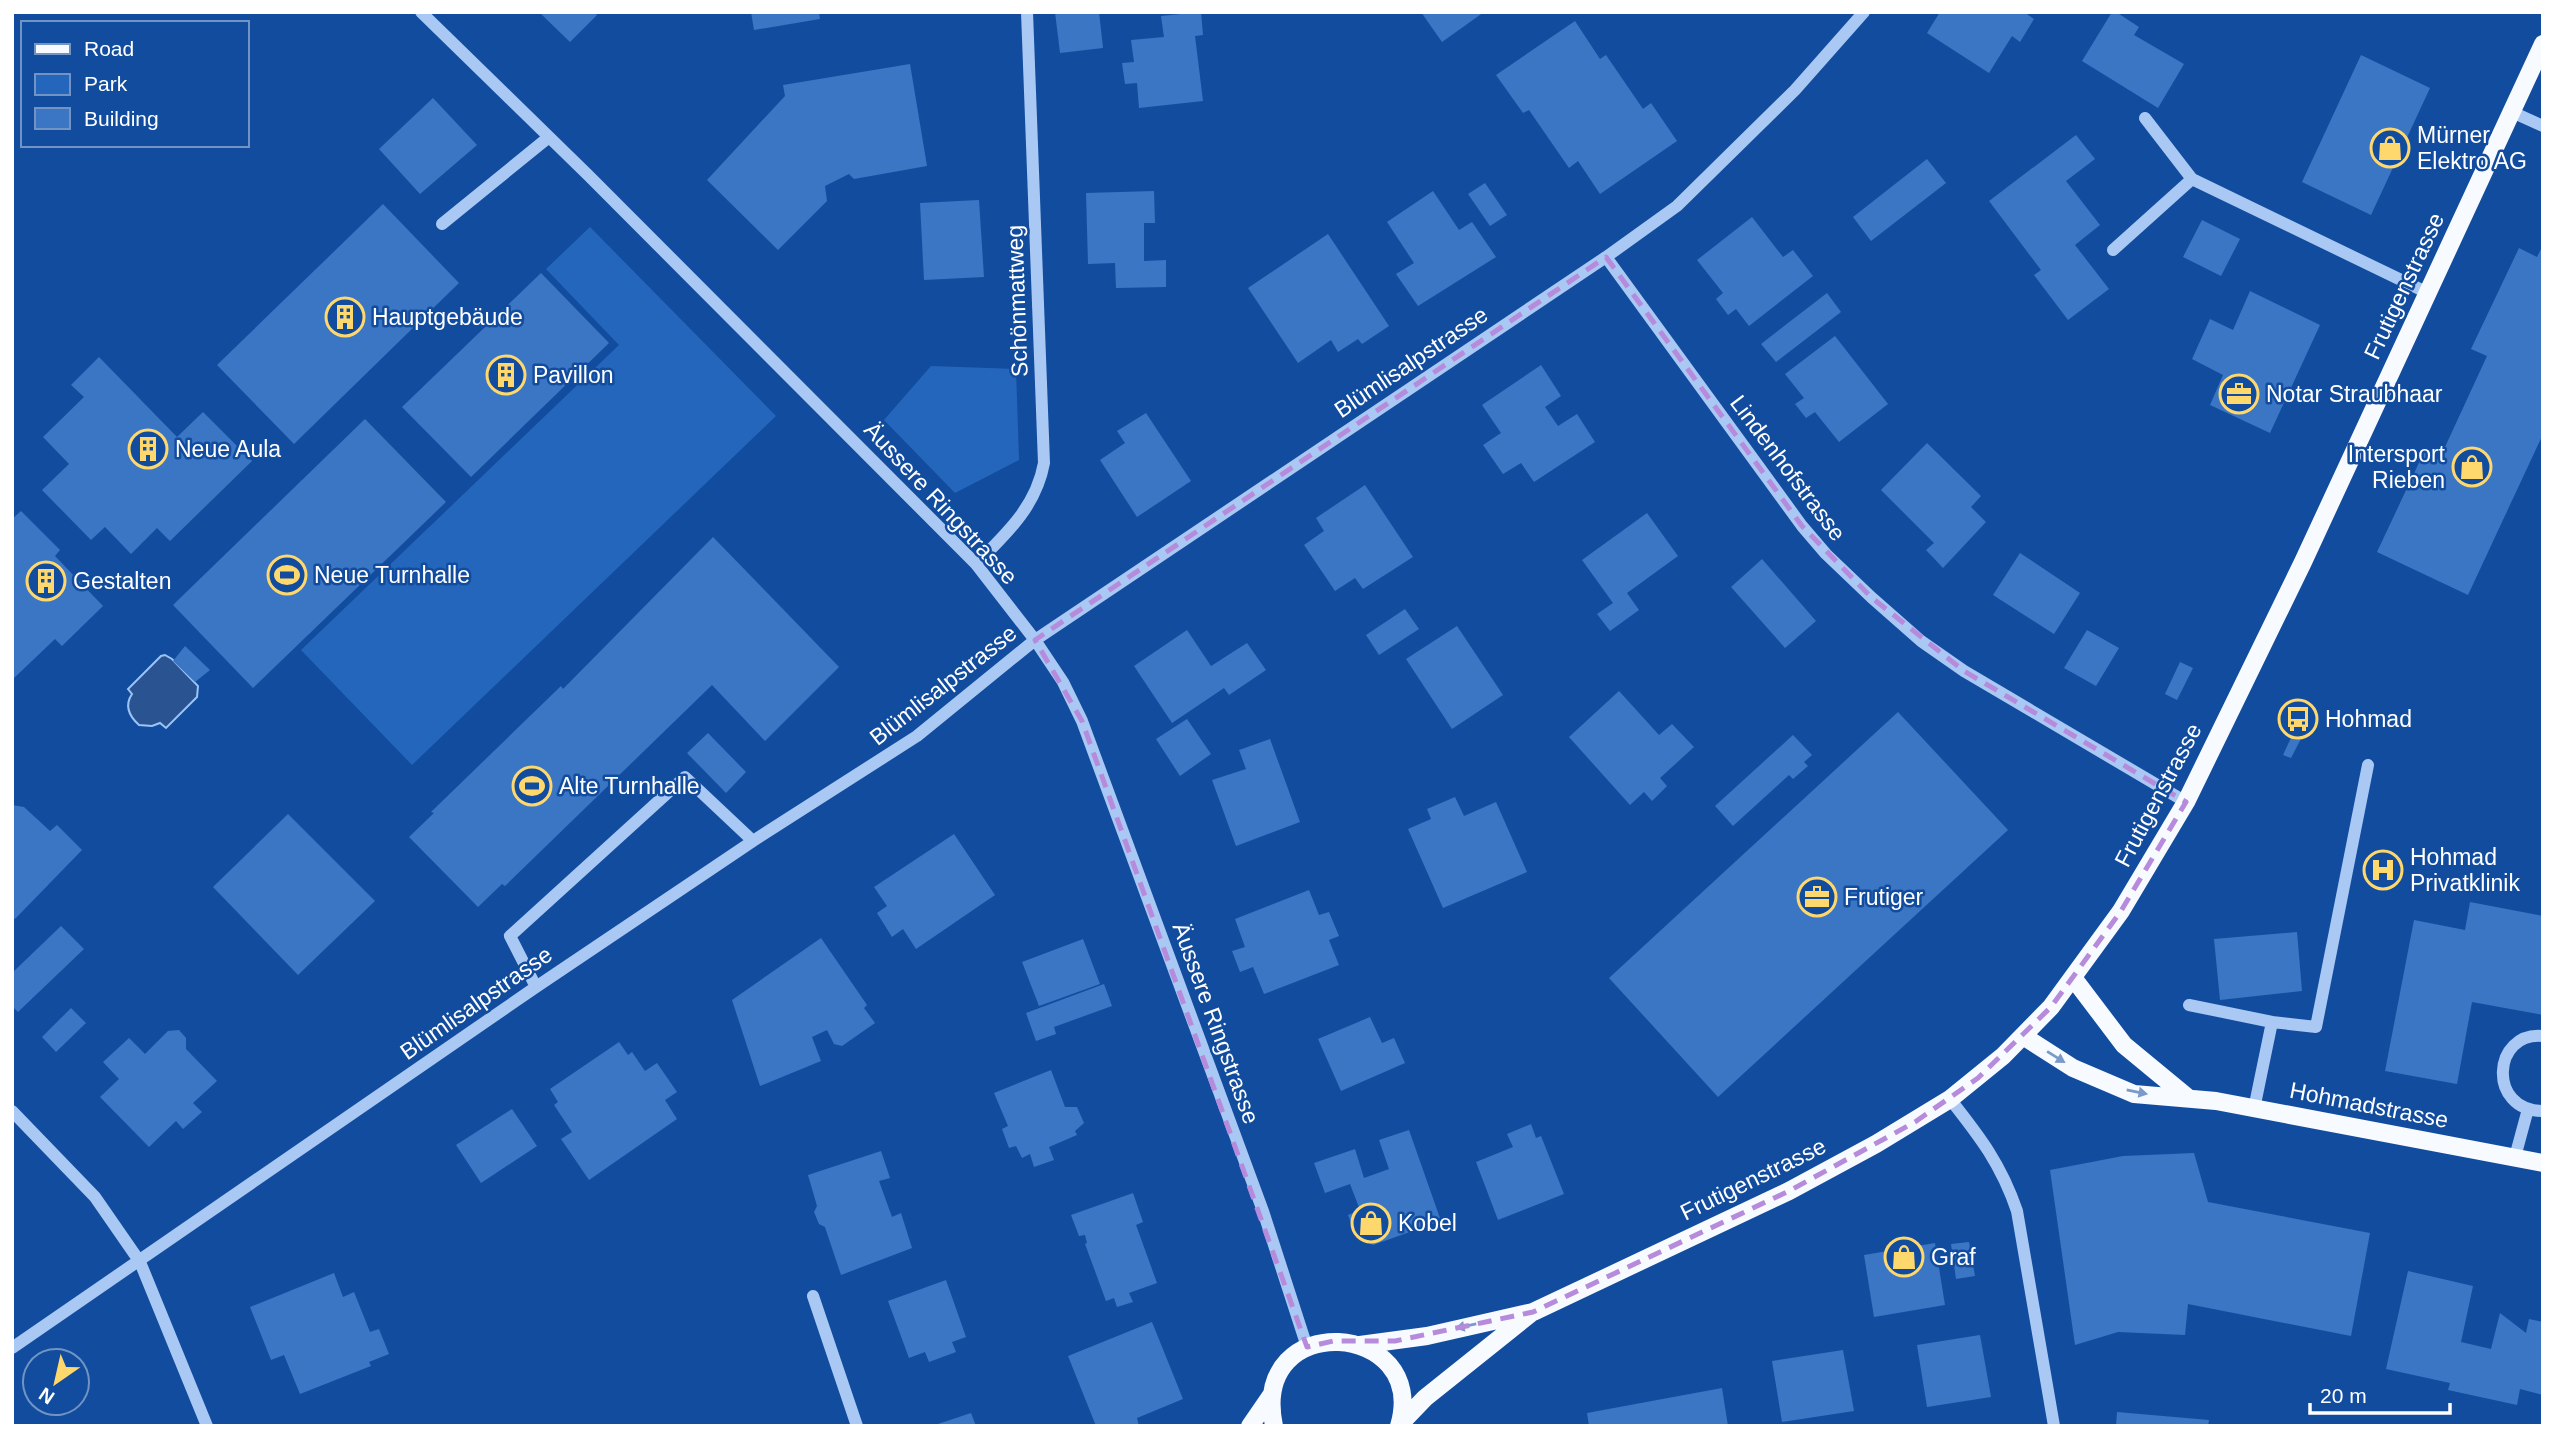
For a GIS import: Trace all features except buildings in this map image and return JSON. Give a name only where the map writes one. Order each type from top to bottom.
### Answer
[{"type":"main road","name":"Frutigenstrasse","points":[[1307,1347],[1333,1340],[1360,1345],[1427,1336],[1532,1312],[1790,1191],[1886,1139],[1950,1099],[2023,1036],[2074,979],[2121,911],[2186,802],[2287,597],[2543,44]]},
{"type":"main road","name":"Hohmadstrasse","points":[[2074,979],[2124,1045],[2187,1097]]},
{"type":"main road","name":"Hohmadstrasse","points":[[2023,1036],[2073,1068],[2134,1094],[2187,1097],[2543,1163]]},
{"type":"main road","name":"Frutigenstrasse","points":[[1400,1424],[1426,1398],[1532,1312]]},
{"type":"main road","points":[[1360,1345],[1386,1362],[1395,1376],[1403,1406],[1400,1424]]},
{"type":"main road","points":[[1250,1426],[1272,1394],[1284,1366],[1307,1347]]},
{"type":"main road","points":[[1272,1394],[1271,1412],[1274,1426]]},
{"type":"street","name":"Äussere Ringstrasse","points":[[422,12],[976,564],[1035,640],[1063,682],[1082,721],[1263,1211],[1307,1347]]},
{"type":"street","name":"Schönmattweg","points":[[976,564],[1018,521],[1041,481],[1044,463],[1027,12]]},
{"type":"street","name":"Blümlisalpstrasse","points":[[12,1348],[536,987],[753,841],[917,736],[1035,640],[1606,257],[1676,206],[1795,90],[1864,12]]},
{"type":"street","points":[[2512,113],[2543,126]]},
{"type":"street","points":[[2146,118],[2192,178],[2428,293]]},
{"type":"street","points":[[442,225],[549,137]]},
{"type":"street","points":[[2113,250],[2192,178]]},
{"type":"street","name":"Lindenhofstrasse","points":[[1606,257],[1802,526],[1826,554],[1871,597],[1921,641],[1964,671],[2186,802]]},
{"type":"street","points":[[2189,1005],[2272,1022],[2315,1027],[2368,765]]},
{"type":"street","points":[[536,987],[510,936],[685,776],[753,841]]},
{"type":"street","points":[[2254,1109],[2272,1022]]},
{"type":"street","points":[[2543,1036],[2525,1038],[2514,1045],[2506,1055],[2502,1068],[2508,1094],[2516,1103],[2528,1109],[2543,1111]]},
{"type":"street","points":[[1950,1099],[1991,1152],[2007,1181],[2017,1211],[2054,1426]]},
{"type":"street","points":[[2515,1157],[2528,1109]]},
{"type":"street","points":[[12,1111],[95,1197],[140,1262],[207,1426]]},
{"type":"street","points":[[813,1296],[858,1426]]},
{"type":"highlighted area","points":[[1606,257],[1802,526],[1871,597],[1964,671],[2186,802],[2121,911],[2051,1007],[1978,1078],[1915,1122],[1789,1191],[1533,1312],[1395,1341],[1333,1341],[1307,1347],[1082,721],[1035,640]]},
{"type":"green space","points":[[590,227],[776,416],[412,765],[301,650],[619,345],[546,269]]},
{"type":"green space","points":[[931,366],[1016,369],[1019,460],[955,493],[884,420]]},
{"type":"shaded area","points":[[165,655],[198,686],[197,697],[166,728],[160,723],[152,726],[139,725],[129,711],[128,703],[132,694],[128,689]]},
{"type":"place","name":"Mürner Elektro AG","points":[[2390,148]]},
{"type":"place","name":"Hauptgebäude","points":[[345,317]]},
{"type":"place","name":"Pavillon","points":[[506,375]]},
{"type":"place","name":"Notar Straubhaar","points":[[2239,394]]},
{"type":"place","name":"Neue Aula","points":[[148,449]]},
{"type":"place","name":"Intersport Rieben","points":[[2472,467]]},
{"type":"place","name":"Neue Turnhalle","points":[[287,575]]},
{"type":"place","name":"Gestalten","points":[[46,581]]},
{"type":"place","name":"Hohmad","points":[[2298,719]]},
{"type":"place","name":"Alte Turnhalle","points":[[532,786]]},
{"type":"place","name":"Hohmad Privatklinik","points":[[2383,870]]},
{"type":"place","name":"Frutiger","points":[[1817,897]]},
{"type":"place","name":"Kobel","points":[[1371,1223]]},
{"type":"place","name":"Graf","points":[[1904,1257]]}]
